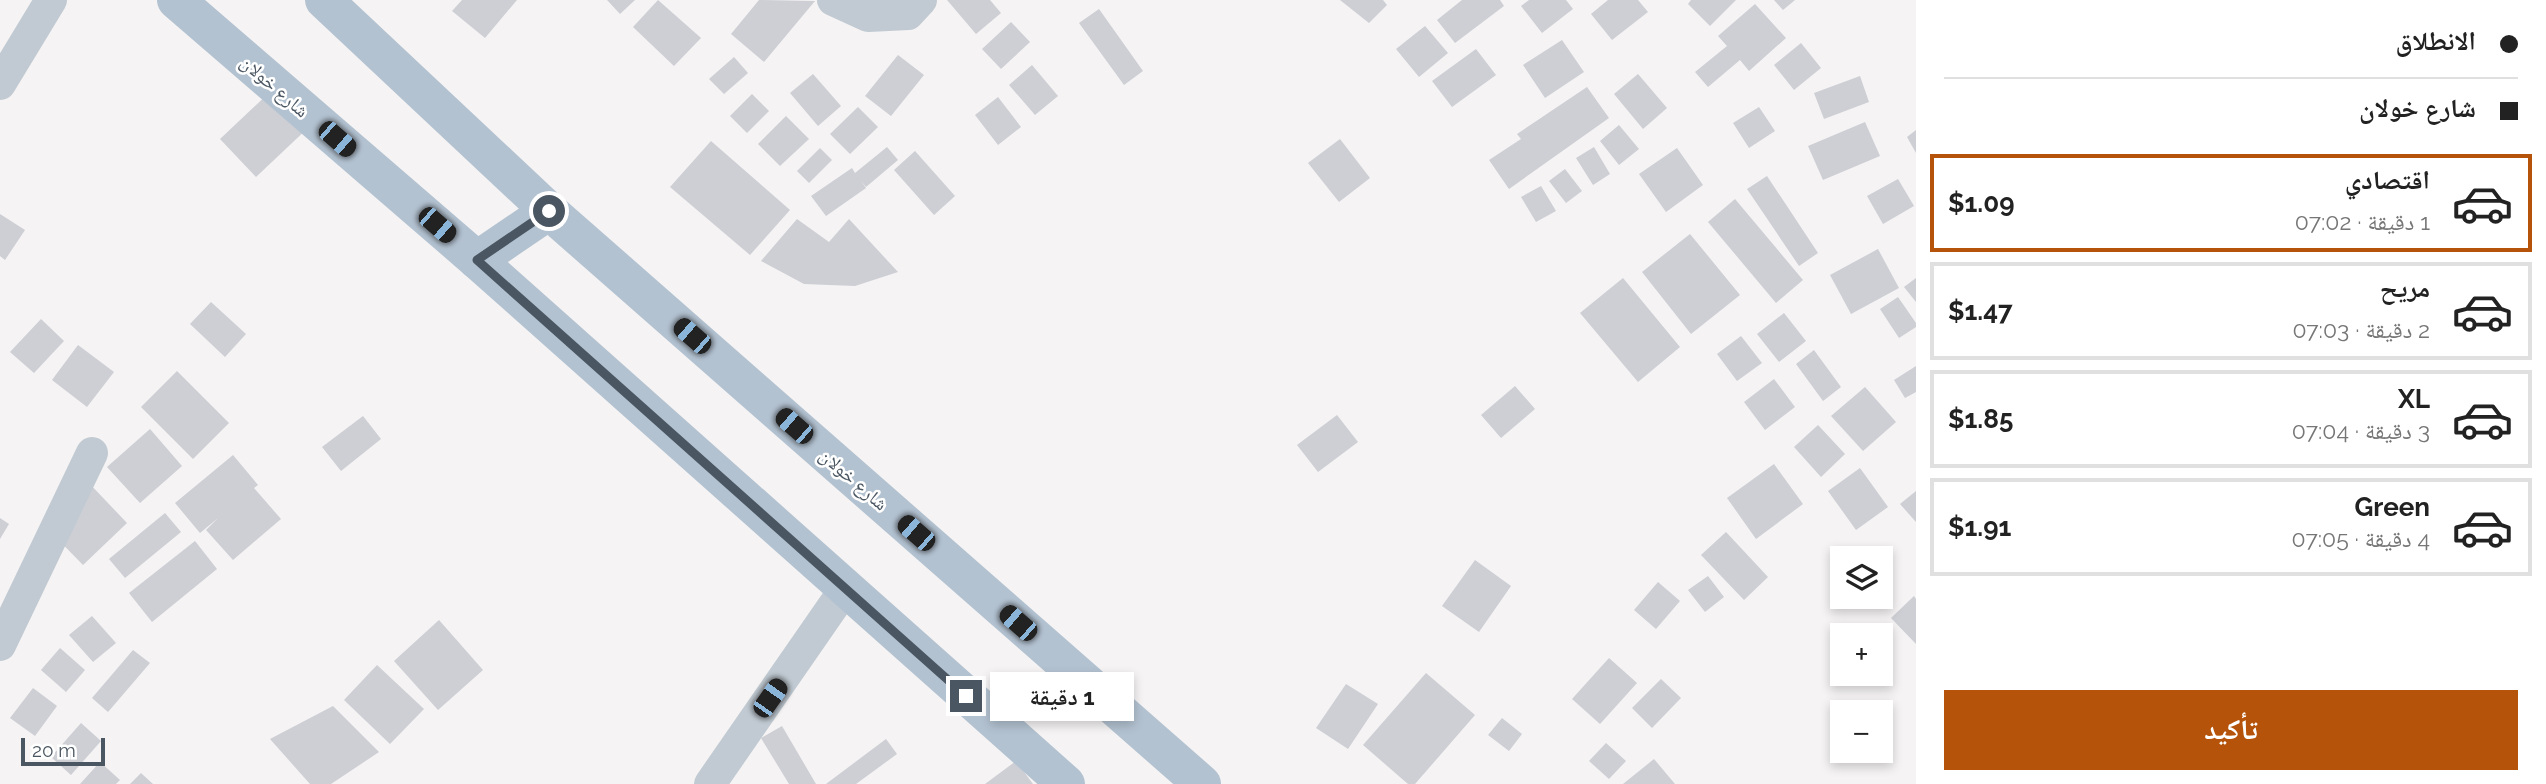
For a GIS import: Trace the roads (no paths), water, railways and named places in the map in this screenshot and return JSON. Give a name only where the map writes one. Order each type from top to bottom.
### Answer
[{"type":"main road","name":"شارع خولان","points":[[176,0],[477,260],[1066,784]]},
{"type":"main road","name":"شارع خولان","points":[[324,0],[549,211],[1202,784]]},
{"type":"main road","points":[[477,260],[549,211]]},
{"type":"street","points":[[0,84],[51,0]]},
{"type":"street","points":[[833,0],[869,16],[908,13],[921,0]]},
{"type":"street","points":[[0,645],[92,453]]},
{"type":"street","points":[[710,784],[845,589]]}]
